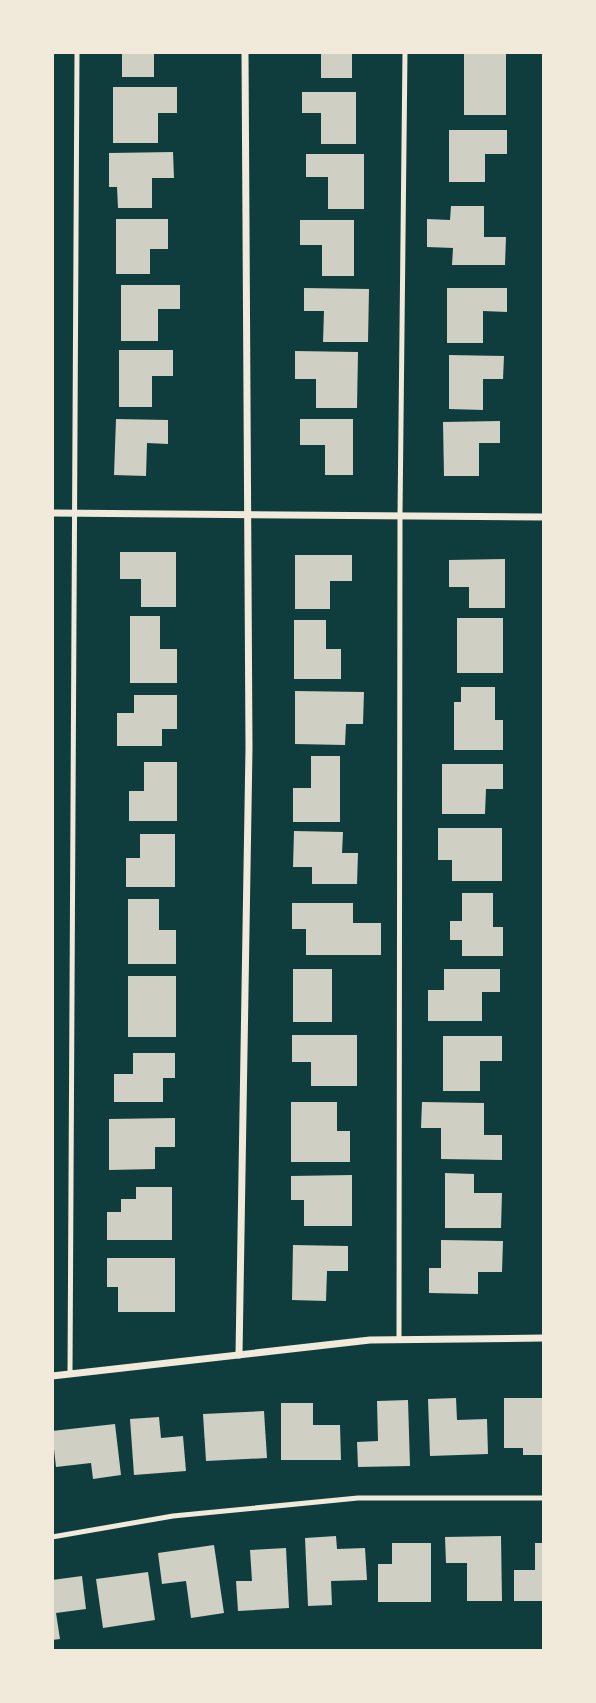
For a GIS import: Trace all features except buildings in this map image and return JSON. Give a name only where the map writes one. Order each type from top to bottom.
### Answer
[{"type":"street","points":[[239,1355],[249,748],[245,52]]},
{"type":"street","points":[[52,513],[544,517]]},
{"type":"street","points":[[52,1376],[370,1340],[544,1338]]},
{"type":"lane","points":[[70,1374],[77,52]]},
{"type":"lane","points":[[399,1340],[400,516],[405,52]]},
{"type":"lane","points":[[52,1537],[173,1516],[358,1498],[544,1498]]}]
